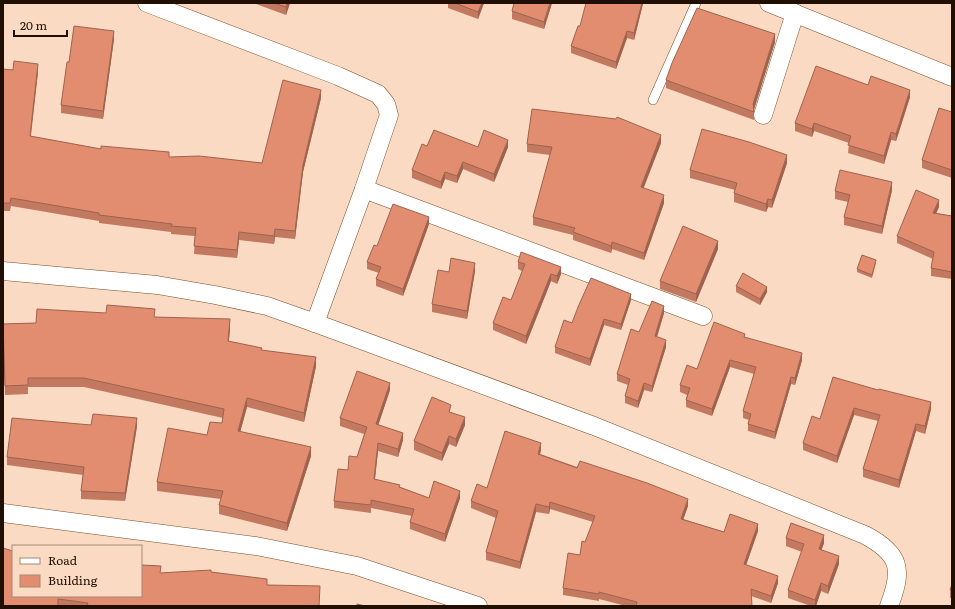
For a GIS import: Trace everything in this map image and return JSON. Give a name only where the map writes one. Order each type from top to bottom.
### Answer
[{"type":"street","points":[[148,3],[338,76],[378,94],[386,104],[389,115],[364,189],[315,323]]},
{"type":"street","points":[[769,3],[952,77]]},
{"type":"street","points":[[763,115],[794,13]]},
{"type":"street","points":[[364,189],[702,316]]},
{"type":"street","points":[[3,271],[157,285],[267,306],[594,426],[865,535],[880,543],[892,553],[897,567],[897,583],[889,606]]},
{"type":"street","points":[[3,513],[256,546],[357,566],[478,606]]},
{"type":"lane","points":[[653,100],[696,3]]},
{"type":"building","points":[[274,3],[287,3],[286,7]]},
{"type":"building","points":[[455,3],[482,3],[478,12]]},
{"type":"building","points":[[514,3],[550,3],[544,22],[512,11]]},
{"type":"building","points":[[586,3],[642,3],[634,33],[627,31],[616,62],[571,46],[578,26],[580,26]]},
{"type":"building","points":[[697,8],[775,34],[753,104],[754,112],[666,80],[672,63]]},
{"type":"building","points":[[74,26],[114,31],[103,111],[61,105]]},
{"type":"building","points":[[14,61],[38,64],[30,136],[101,149],[101,146],[169,152],[169,157],[199,156],[262,163],[283,80],[321,90],[303,165],[295,231],[275,229],[274,236],[239,232],[237,250],[194,246],[196,228],[171,226],[172,224],[99,215],[99,213],[11,198],[10,203],[3,203],[3,69],[13,70]]},
{"type":"building","points":[[816,66],[868,85],[871,76],[910,90],[896,134],[891,132],[884,156],[848,145],[851,136],[814,123],[812,129],[795,123]]},
{"type":"building","points":[[939,108],[952,112],[952,170],[922,160]]},
{"type":"building","points":[[532,109],[616,119],[617,117],[661,135],[641,187],[664,195],[644,253],[612,242],[611,246],[573,232],[575,228],[533,217],[552,147],[527,144]]},
{"type":"building","points":[[702,129],[749,142],[787,155],[772,200],[768,199],[766,204],[734,193],[737,183],[690,170]]},
{"type":"building","points":[[434,130],[478,147],[484,130],[508,140],[494,174],[463,162],[457,176],[445,172],[441,182],[412,170],[422,144],[427,146]]},
{"type":"building","points":[[840,170],[892,182],[882,226],[844,217],[850,195],[835,191]]},
{"type":"building","points":[[916,190],[939,200],[933,213],[952,216],[952,272],[931,268],[934,252],[897,236]]},
{"type":"building","points":[[393,204],[429,217],[403,289],[376,279],[381,267],[367,262],[374,245],[377,246]]},
{"type":"building","points":[[683,226],[718,241],[696,294],[660,281]]},
{"type":"building","points":[[521,252],[561,267],[557,276],[551,274],[526,336],[493,323],[503,297],[511,300],[525,264],[518,262]]},
{"type":"building","points":[[862,255],[876,260],[872,275],[857,269]]},
{"type":"building","points":[[451,258],[475,263],[467,311],[432,304],[438,270],[449,272]]},
{"type":"building","points":[[743,273],[767,287],[760,299],[736,286]]},
{"type":"building","points":[[591,278],[631,294],[621,324],[604,319],[590,359],[555,347],[564,320],[572,323]]},
{"type":"building","points":[[652,301],[664,306],[655,336],[666,340],[652,386],[644,383],[638,401],[625,396],[630,379],[617,374],[631,329],[639,332]]},
{"type":"building","points":[[107,305],[155,309],[154,317],[230,319],[228,341],[262,348],[261,350],[316,357],[304,413],[247,398],[238,431],[311,447],[287,523],[219,505],[223,491],[157,482],[168,428],[207,435],[210,422],[222,423],[224,409],[84,378],[28,378],[28,385],[5,386],[3,324],[36,323],[37,309],[106,313]]},
{"type":"building","points":[[714,322],[745,334],[744,337],[802,353],[795,378],[791,377],[775,432],[748,424],[751,414],[743,411],[756,367],[730,360],[712,409],[686,400],[690,388],[680,385],[687,365],[697,369]]},
{"type":"building","points":[[357,371],[390,383],[376,424],[403,433],[398,449],[378,443],[374,479],[400,485],[399,487],[429,498],[434,481],[460,491],[445,534],[410,522],[414,509],[371,500],[371,505],[334,501],[338,469],[348,470],[349,456],[357,457],[367,427],[340,418]]},
{"type":"building","points":[[833,377],[878,390],[931,402],[925,426],[916,424],[899,480],[863,469],[880,415],[854,408],[837,456],[803,443],[812,416],[820,419]]},
{"type":"building","points":[[432,397],[451,405],[449,412],[465,417],[456,439],[449,436],[442,453],[414,441]]},
{"type":"building","points":[[93,414],[137,418],[125,493],[81,491],[84,467],[7,457],[12,418],[91,425]]},
{"type":"building","points":[[505,431],[541,443],[538,454],[577,468],[580,461],[647,483],[688,499],[681,519],[724,532],[730,514],[758,524],[744,564],[778,576],[771,596],[751,589],[752,606],[636,606],[637,602],[599,592],[599,594],[563,588],[568,553],[580,555],[582,541],[585,542],[595,516],[550,502],[549,507],[536,504],[520,562],[486,552],[498,511],[471,501],[477,484],[487,488]]},
{"type":"building","points":[[791,523],[824,535],[819,549],[839,556],[828,586],[821,583],[815,600],[788,590],[804,544],[786,538]]},
{"type":"building","points":[[3,548],[12,551],[12,597],[142,597],[142,565],[161,566],[160,573],[211,570],[211,572],[267,579],[267,585],[320,586],[319,606],[87,606],[88,603],[58,599],[58,606],[3,606]]}]
